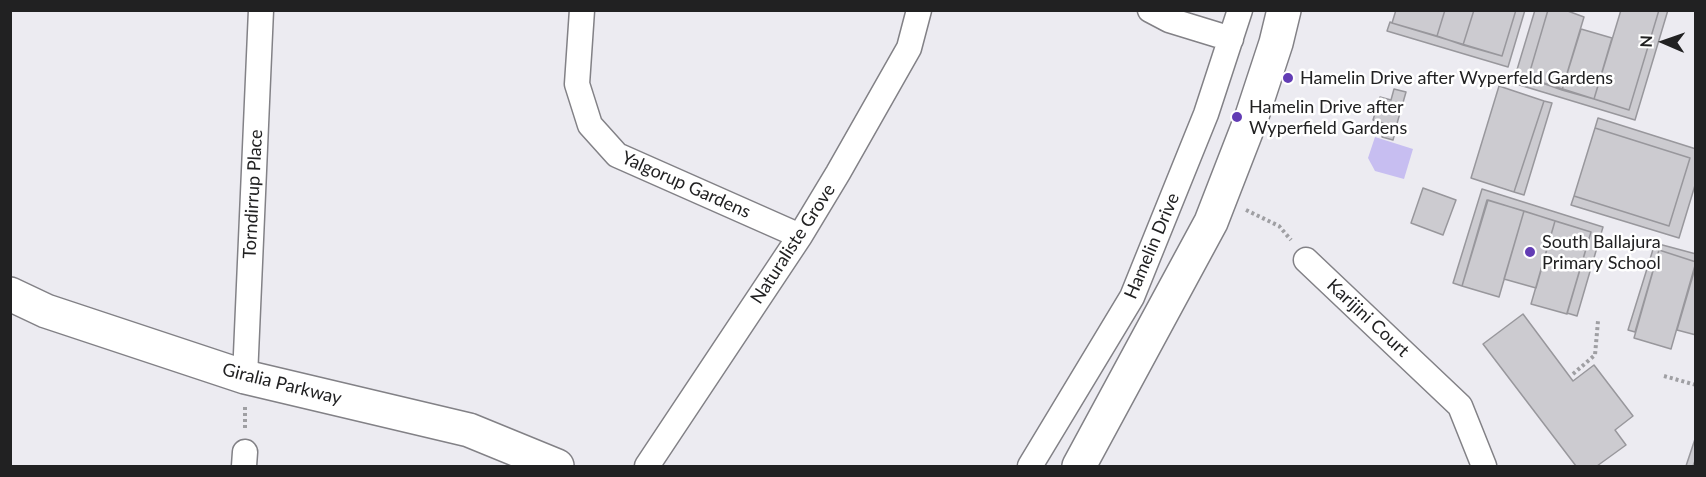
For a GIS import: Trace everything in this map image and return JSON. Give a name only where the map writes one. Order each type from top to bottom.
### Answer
[{"type":"street","name":"Torndirrup Place","points":[[244,377],[261,10]]},
{"type":"street","name":"Yalgorup Gardens","points":[[582,10],[577,84],[590,125],[617,154],[800,236]]},
{"type":"street","name":"Naturaliste Grove","points":[[647,466],[800,236],[909,48],[919,10]]},
{"type":"street","points":[[1150,10],[1169,20],[1231,39]]},
{"type":"street","name":"Hamelin Drive","points":[[1030,466],[1132,297],[1206,114],[1240,10]]},
{"type":"street","name":"Hamelin Drive","points":[[1090,463],[1221,198],[1251,119],[1276,43],[1284,10]]},
{"type":"street","name":"Karijini Court","points":[[1306,260],[1460,406],[1484,466]]},
{"type":"street","name":"Giralia Parkway","points":[[10,294],[46,311],[244,377],[469,430],[556,466]]},
{"type":"path","points":[[1221,198],[1278,226],[1306,260]]},
{"type":"path","points":[[1573,374],[1595,355],[1598,321]]},
{"type":"path","points":[[1664,376],[1695,386]]},
{"type":"path","points":[[244,377],[244,459]]},
{"type":"shaded area","points":[[1375,137],[1413,149],[1404,179],[1375,171],[1368,158]]},
{"type":"building","points":[[1396,10],[1445,10],[1437,36],[1392,23]]},
{"type":"building","points":[[1445,10],[1474,10],[1463,45],[1437,36]]},
{"type":"building","points":[[1474,10],[1516,10],[1502,56],[1463,45]]},
{"type":"building","points":[[1516,10],[1525,10],[1508,67],[1387,31],[1390,22],[1502,56]]},
{"type":"building","points":[[1535,10],[1548,10],[1528,78],[1629,110],[1659,10],[1668,10],[1635,120],[1513,83]]},
{"type":"building","points":[[1548,10],[1565,10],[1584,17],[1562,90],[1528,78]]},
{"type":"building","points":[[1621,10],[1659,10],[1629,110],[1594,99]]},
{"type":"building","points":[[1581,29],[1612,38],[1594,99],[1562,90]]},
{"type":"building","points":[[1499,86],[1544,101],[1514,192],[1471,178]]},
{"type":"building","points":[[1394,89],[1406,92],[1396,127],[1373,120],[1380,97],[1391,100]]},
{"type":"building","points":[[1544,101],[1552,103],[1524,195],[1514,192]]},
{"type":"building","points":[[1598,118],[1696,149],[1696,182],[1679,238],[1571,205],[1574,196],[1669,226],[1690,158],[1595,128]]},
{"type":"building","points":[[1384,126],[1396,129],[1393,140],[1382,137]]},
{"type":"building","points":[[1595,128],[1690,158],[1669,226],[1574,196]]},
{"type":"building","points":[[1423,188],[1456,200],[1443,235],[1411,223]]},
{"type":"building","points":[[1482,189],[1603,227],[1577,316],[1567,313],[1591,232],[1488,200],[1462,286],[1453,283]]},
{"type":"building","points":[[1487,200],[1524,211],[1499,297],[1462,286]]},
{"type":"building","points":[[1524,211],[1555,221],[1536,288],[1504,279]]},
{"type":"building","points":[[1555,221],[1591,232],[1567,314],[1531,304]]},
{"type":"building","points":[[1655,243],[1696,254],[1696,262],[1659,250],[1635,332],[1628,330]]},
{"type":"building","points":[[1659,250],[1696,262],[1671,349],[1634,338]]},
{"type":"building","points":[[1696,265],[1696,335],[1677,330]]},
{"type":"building","points":[[1523,314],[1573,381],[1594,365],[1633,416],[1615,430],[1626,445],[1597,466],[1576,466],[1483,344]]},
{"type":"building","points":[[1696,436],[1696,458],[1693,466],[1686,466]]},
{"type":"place","name":"Hamelin Drive after Wyperfeld Gardens","points":[[1288,78]]},
{"type":"place","name":"Hamelin Drive after Wyperfield Gardens","points":[[1237,117]]},
{"type":"place","name":"South Ballajura Primary School","points":[[1530,252]]}]
